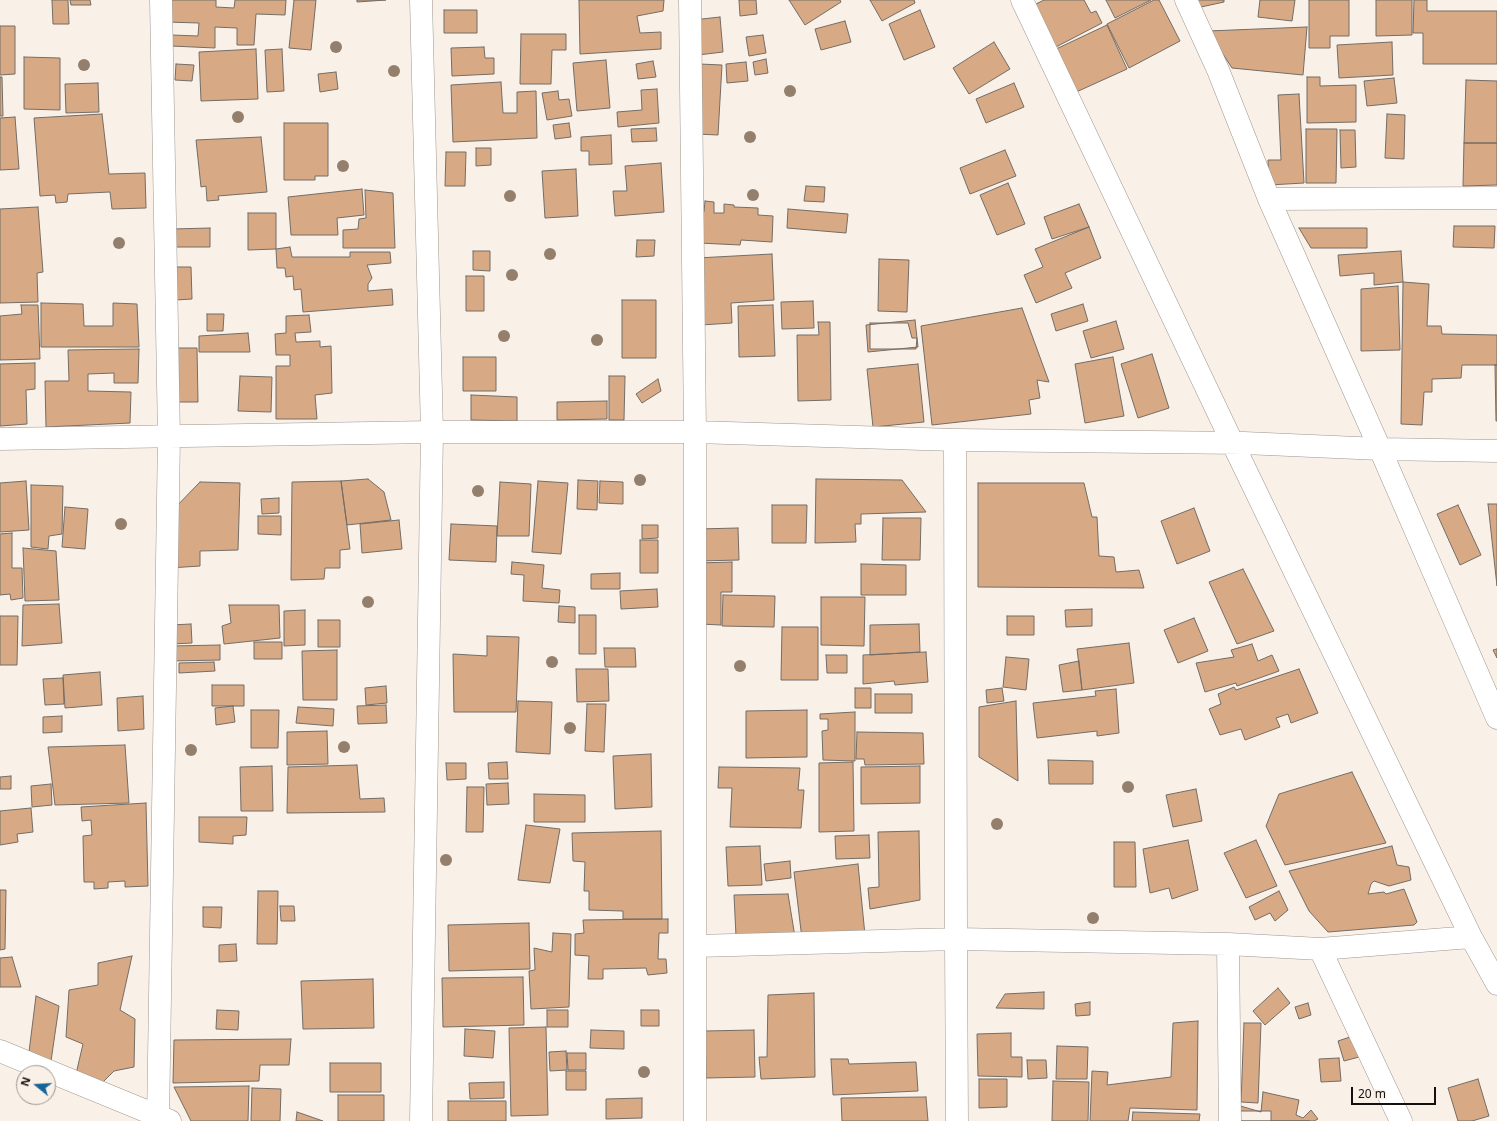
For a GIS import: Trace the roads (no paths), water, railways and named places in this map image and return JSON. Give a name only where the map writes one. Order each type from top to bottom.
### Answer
[{"type":"street","points":[[0,1051],[162,1119],[169,437],[160,0]]},
{"type":"street","points":[[421,0],[432,432],[421,1121]]},
{"type":"street","points":[[690,0],[695,432],[695,1121]]},
{"type":"street","points":[[1022,0],[1233,444],[1471,937],[1497,984]]},
{"type":"street","points":[[1186,0],[1218,70],[1269,199],[1497,718]]},
{"type":"street","points":[[1269,199],[1497,198]]},
{"type":"street","points":[[0,439],[432,432],[695,432],[955,440],[1233,444],[1497,451]]},
{"type":"street","points":[[955,440],[957,1121]]},
{"type":"street","points":[[696,946],[956,939],[1228,944],[1320,949],[1471,937]]},
{"type":"street","points":[[1228,944],[1230,1121]]},
{"type":"street","points":[[1320,949],[1401,1121]]}]
